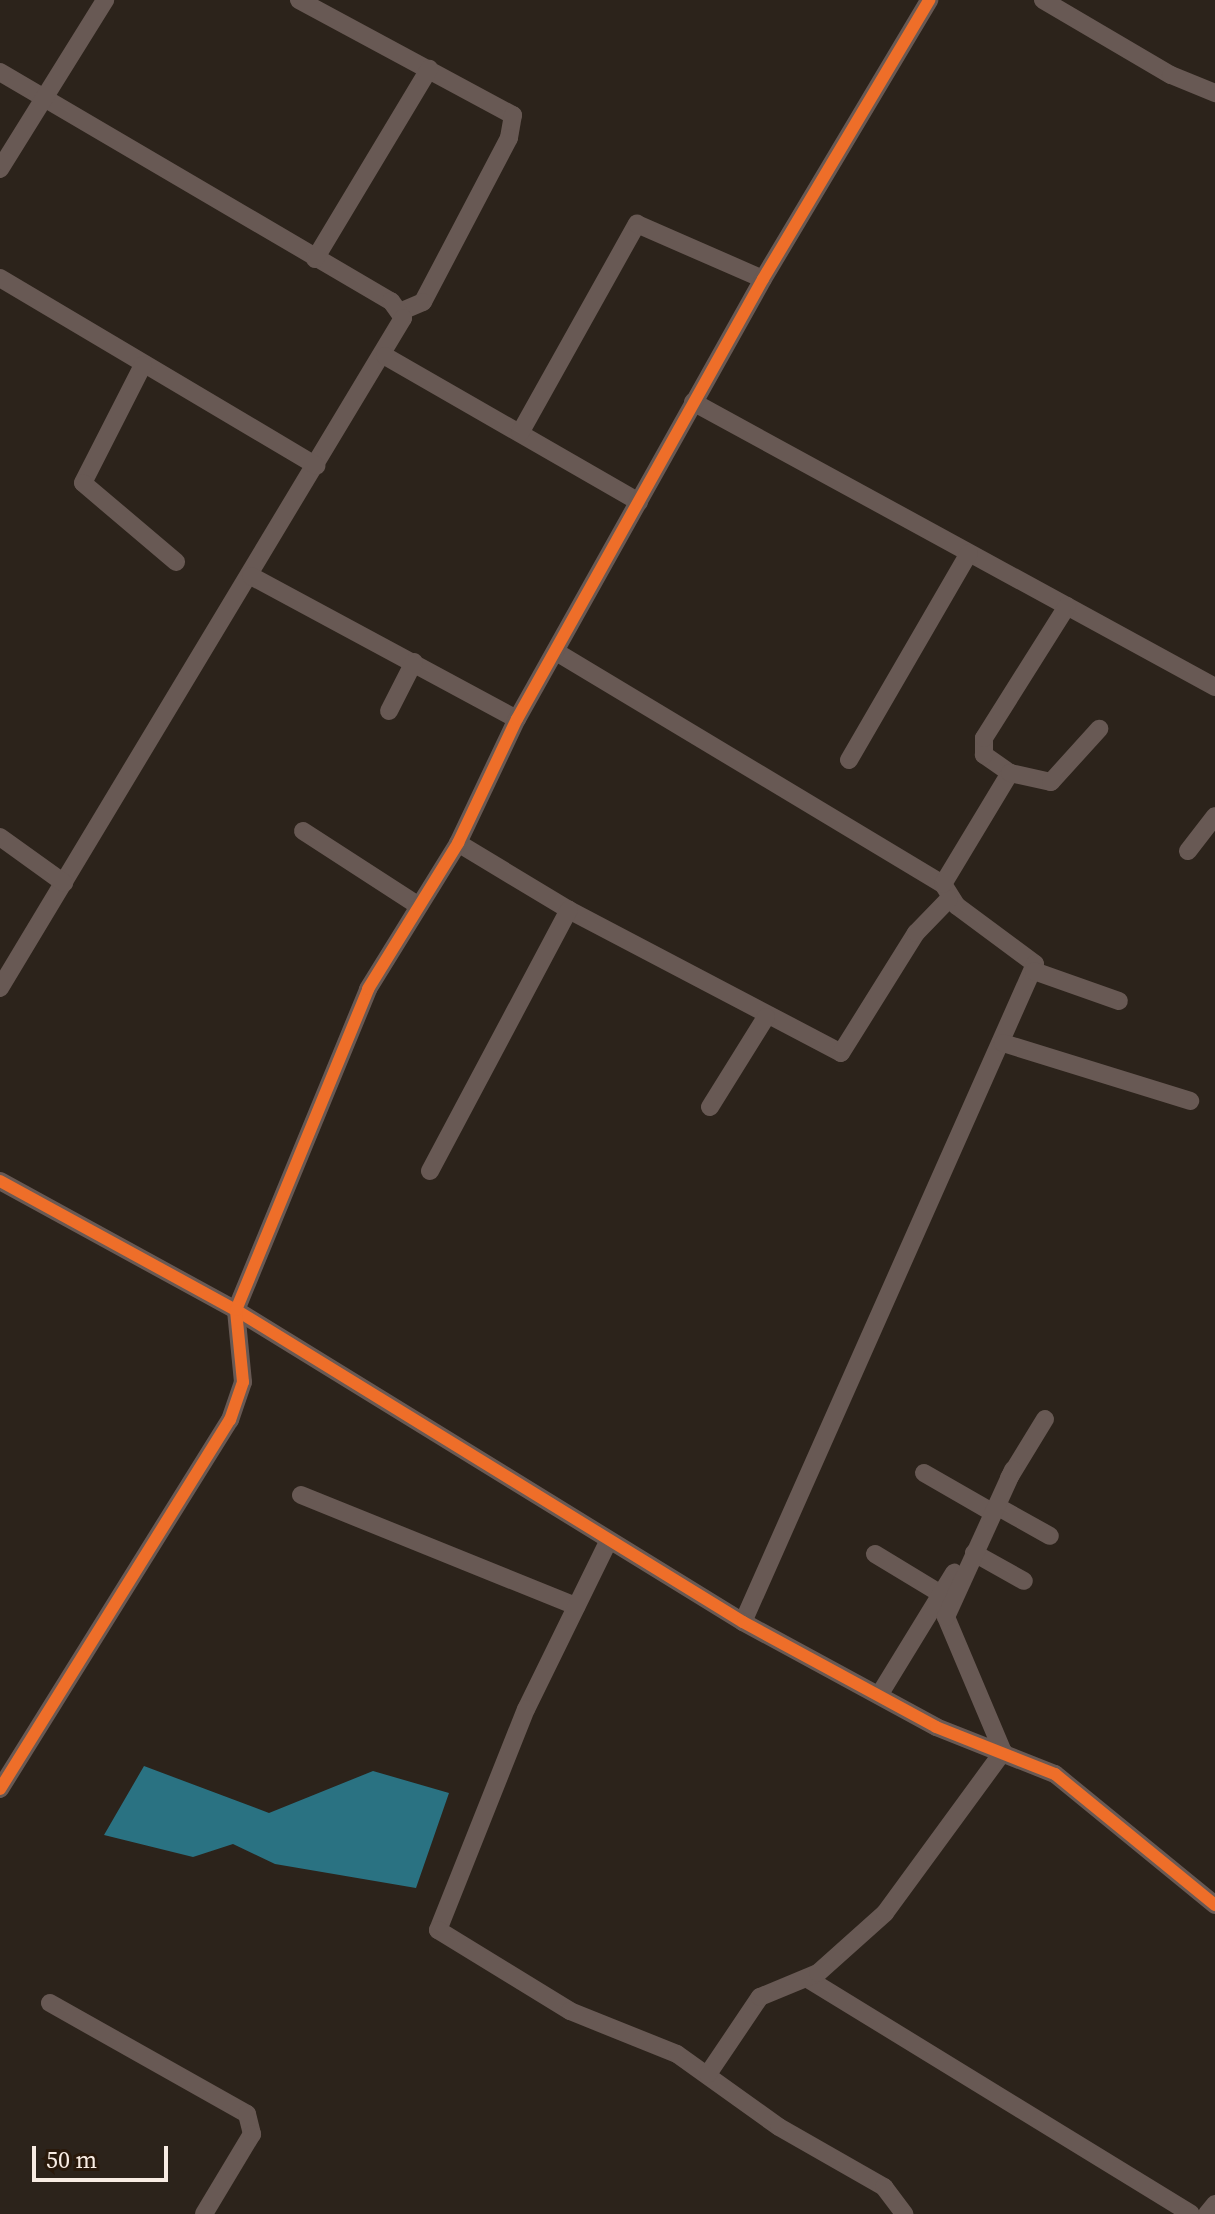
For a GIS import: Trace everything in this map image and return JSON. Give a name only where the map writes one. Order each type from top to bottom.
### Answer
[{"type":"street","points":[[0,169],[105,0]]},
{"type":"street","points":[[0,988],[385,356],[402,311],[423,302],[515,123],[507,109],[299,0]]},
{"type":"street","points":[[0,1789],[230,1420],[243,1382],[236,1310],[368,989],[416,904],[458,843],[517,719],[558,653],[693,402],[929,0]]},
{"type":"street","points":[[1043,0],[1171,75],[1215,93]]},
{"type":"street","points":[[315,259],[429,69]]},
{"type":"street","points":[[0,72],[402,311]]},
{"type":"street","points":[[520,433],[637,224],[763,279]]},
{"type":"street","points":[[0,278],[316,466]]},
{"type":"street","points":[[385,356],[639,502]]},
{"type":"street","points":[[143,365],[83,483],[176,562]]},
{"type":"street","points":[[693,402],[1067,606],[1212,679]]},
{"type":"street","points":[[849,760],[969,553]]},
{"type":"street","points":[[251,576],[370,646],[414,662],[517,719]]},
{"type":"street","points":[[1067,606],[984,738],[984,755],[1010,773],[1051,782],[1099,729]]},
{"type":"street","points":[[558,653],[946,891],[1026,951],[1034,971],[743,1622]]},
{"type":"street","points":[[389,711],[414,662]]},
{"type":"street","points":[[458,843],[569,910],[766,1017],[841,1053],[946,891],[1010,773]]},
{"type":"street","points":[[1188,851],[1215,816]]},
{"type":"street","points":[[303,831],[416,904]]},
{"type":"street","points":[[0,837],[64,883]]},
{"type":"street","points":[[430,1171],[569,910]]},
{"type":"street","points":[[1034,971],[1119,1001]]},
{"type":"street","points":[[710,1107],[766,1017]]},
{"type":"street","points":[[1003,1043],[1190,1101]]},
{"type":"street","points":[[0,1181],[236,1310],[607,1544],[743,1622],[881,1692],[936,1727],[1055,1774],[1215,1905]]},
{"type":"street","points":[[1003,1752],[946,1617],[1013,1470],[1045,1419]]},
{"type":"street","points":[[924,1473],[1050,1536]]},
{"type":"street","points":[[301,1495],[576,1606]]},
{"type":"street","points":[[881,1692],[995,1510]]},
{"type":"street","points":[[607,1544],[526,1709],[438,1930],[570,2011],[708,2074],[779,2127],[884,2187],[904,2214]]},
{"type":"street","points":[[974,1553],[1024,1581]]},
{"type":"street","points":[[875,1554],[941,1594]]},
{"type":"street","points":[[708,2074],[760,1997],[808,1979],[885,1913],[1003,1752]]},
{"type":"street","points":[[808,1979],[1191,2214]]},
{"type":"street","points":[[50,2003],[247,2114],[252,2134],[204,2214]]},
{"type":"street","points":[[1207,2214],[1215,2204]]},
{"type":"water","points":[[144,1766],[269,1813],[373,1771],[449,1793],[416,1888],[275,1864],[233,1844],[193,1857],[104,1835]]},
{"type":"cycle path","points":[[0,1789],[230,1420],[243,1382],[236,1310],[368,989],[458,843],[517,719],[763,279],[929,0]]},
{"type":"cycle path","points":[[0,1181],[236,1310],[743,1622],[936,1727],[1055,1774],[1215,1905]]}]
